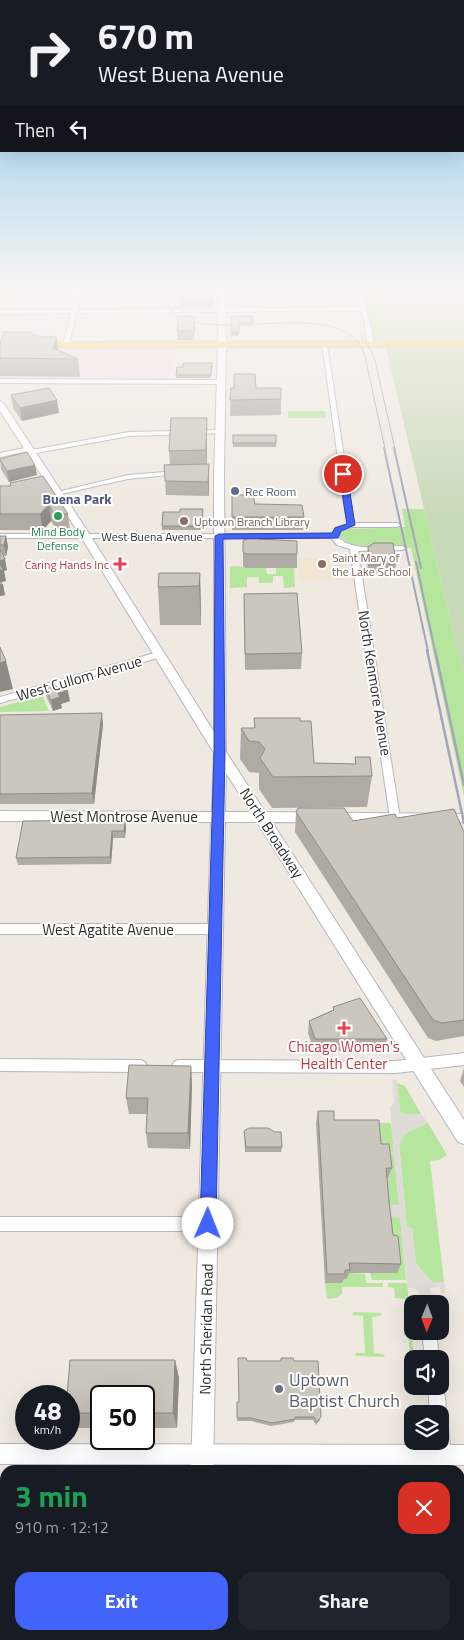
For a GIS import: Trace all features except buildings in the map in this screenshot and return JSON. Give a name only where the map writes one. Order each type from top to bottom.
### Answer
[{"type":"main road","name":"North Sheridan Road","points":[[202,1462],[220,752],[219,536],[214,474],[220,432],[222,366]]},
{"type":"main road","name":"North Broadway","points":[[0,404],[86,536],[158,655],[464,1136]]},
{"type":"main road","name":"West Montrose Avenue","points":[[0,816],[458,818]]},
{"type":"street","points":[[327,366],[351,525]]},
{"type":"street","points":[[0,381],[222,382]]},
{"type":"street","points":[[0,455],[130,434],[220,432]]},
{"type":"street","points":[[57,493],[128,477],[182,474]]},
{"type":"street","points":[[397,525],[351,525],[338,530],[335,536],[336,540],[344,546],[354,548],[402,548]]},
{"type":"street","name":"West Buena Avenue","points":[[0,536],[335,536]]},
{"type":"street","name":"North Kenmore Avenue","points":[[354,548],[395,818]]},
{"type":"street","name":"West Cullom Avenue","points":[[0,700],[158,655]]},
{"type":"street","name":"West Agatite Avenue","points":[[0,929],[215,929]]},
{"type":"street","points":[[0,1065],[419,1065],[464,1059]]},
{"type":"street","points":[[0,1224],[208,1224]]},
{"type":"street","points":[[0,1454],[202,1462],[444,1462],[464,1455]]},
{"type":"shaded area","points":[[0,366],[173,366],[172,379],[0,378]]},
{"type":"shaded area","name":"Saint Mary of the Lake School","points":[[298,558],[345,558],[348,580],[299,580]]},
{"type":"shaded area","points":[[392,1080],[397,1080],[400,1112],[407,1115],[421,1114],[428,1123],[405,1133],[399,1146],[407,1227],[412,1228],[416,1263],[432,1282],[444,1282],[446,1293],[441,1293],[440,1287],[430,1288],[431,1295],[419,1295],[418,1290],[407,1287],[400,1218],[387,1217],[386,1206],[399,1205],[394,1155],[364,1154],[394,1151],[390,1108],[394,1102]]},
{"type":"green space","points":[[390,366],[464,366],[464,677]]},
{"type":"green space","points":[[288,411],[325,411],[326,418],[288,418]]},
{"type":"green space","points":[[402,509],[424,509],[464,677],[464,797],[411,548],[352,545],[340,537],[342,531],[349,529],[405,527]]},
{"type":"green space","points":[[233,566],[266,568],[267,574],[276,574],[276,568],[294,568],[295,587],[284,588],[283,576],[273,576],[273,583],[259,583],[259,577],[247,577],[247,587],[230,588],[230,568]]},
{"type":"green space","points":[[42,695],[49,711],[0,712],[0,707]]},
{"type":"green space","points":[[397,1083],[405,1086],[421,1114],[407,1115],[400,1112]]},
{"type":"green space","points":[[376,1123],[391,1123],[394,1152],[378,1151]]},
{"type":"green space","points":[[428,1123],[447,1155],[439,1160],[430,1161],[444,1282],[432,1282],[416,1263],[412,1228],[407,1228],[399,1142],[405,1133]]},
{"type":"green space","points":[[394,1154],[399,1205],[386,1206],[383,1178],[386,1155]]},
{"type":"green space","points":[[387,1217],[400,1217],[406,1280],[372,1280],[370,1273],[397,1273]]},
{"type":"green space","points":[[347,1273],[365,1274],[366,1283],[383,1283],[383,1287],[342,1287],[342,1294],[337,1298],[327,1299],[325,1283],[342,1283],[342,1279]]},
{"type":"green space","points":[[388,1283],[407,1283],[408,1295],[404,1295],[404,1299],[395,1298],[394,1288],[388,1287]]},
{"type":"green space","points":[[354,1312],[382,1313],[380,1316],[372,1317],[374,1353],[383,1354],[385,1357],[355,1356],[356,1353],[365,1353],[363,1316],[352,1315]]},
{"type":"green space","points":[[409,1340],[412,1340],[413,1350],[410,1350]]},
{"type":"railway","points":[[367,366],[385,449]]},
{"type":"railway","points":[[376,366],[395,449]]},
{"type":"railway","points":[[384,448],[428,651]]},
{"type":"railway","points":[[394,448],[421,568]]},
{"type":"railway","points":[[416,562],[435,651]]},
{"type":"railway","points":[[427,650],[464,823]]},
{"type":"railway","points":[[435,650],[464,785]]},
{"type":"place","name":"Rec Room","points":[[235,491]]},
{"type":"place","name":"Mind Body Defense","points":[[58,516]]},
{"type":"place","name":"Uptown Branch Library","points":[[184,521]]},
{"type":"place","name":"Caring Hands Inc","points":[[120,564]]},
{"type":"place","name":"Saint Mary of the Lake School","points":[[322,564]]},
{"type":"place","name":"Chicago Women's Health Center","points":[[344,1028]]},
{"type":"place","name":"Uptown Baptist Church","points":[[279,1389]]},
{"type":"district","name":"Buena Park","points":[[77,498]]},
{"type":"route","points":[[208,1224],[220,752],[219,536],[335,536],[338,530],[351,525],[343,474]]}]
